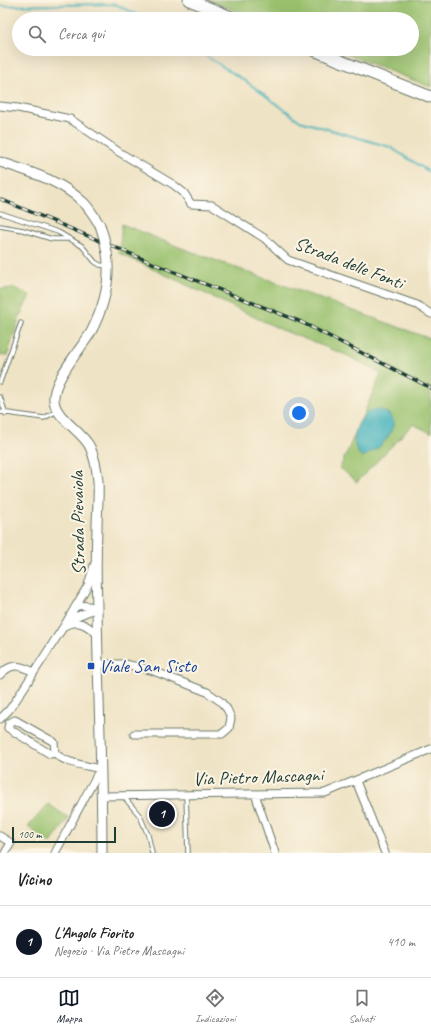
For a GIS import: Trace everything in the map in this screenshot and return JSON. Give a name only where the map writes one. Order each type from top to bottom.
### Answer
[{"type":"main road","points":[[189,0],[219,12]]},
{"type":"main road","points":[[329,56],[431,97]]},
{"type":"street","name":"Strada delle Fonti","points":[[0,106],[18,108],[70,119],[119,152],[174,185],[184,193],[191,204],[212,206],[264,238],[288,260],[417,305],[431,314]]},
{"type":"street","points":[[0,162],[42,176],[67,188],[84,203],[100,225],[104,238],[109,267],[108,283],[102,307],[91,331],[59,381],[54,392],[54,401],[58,411]]},
{"type":"street","name":"Strada Pievaiola","points":[[58,411],[90,447],[98,480],[96,556],[98,664]]},
{"type":"street","points":[[0,719],[13,705],[64,626],[88,585],[96,556]]},
{"type":"street","points":[[75,607],[80,605],[88,605],[97,608]]},
{"type":"street","points":[[71,623],[75,617],[97,608]]},
{"type":"street","points":[[64,626],[71,623],[82,623],[97,634]]},
{"type":"street","points":[[102,853],[102,796],[98,664],[124,664],[150,670],[207,692],[220,701],[227,709],[231,718],[229,728],[222,734],[134,734]]},
{"type":"street","points":[[0,675],[11,666],[20,665],[34,672]]},
{"type":"street","points":[[55,753],[50,754],[8,728],[9,723],[15,720],[54,742],[55,753],[60,758],[100,769]]},
{"type":"street","name":"Via Pietro Mascagni","points":[[102,796],[124,797],[325,793],[431,749]]},
{"type":"street","points":[[55,853],[100,769]]},
{"type":"street","points":[[356,781],[385,853]]},
{"type":"street","points":[[255,794],[275,853]]},
{"type":"street","points":[[0,836],[11,844],[6,853]]},
{"type":"lane","points":[[0,213],[58,232],[82,246],[95,262],[109,267]]},
{"type":"lane","points":[[0,226],[23,230],[52,239],[69,239]]},
{"type":"lane","points":[[0,382],[20,323]]},
{"type":"lane","points":[[0,397],[6,414]]},
{"type":"lane","points":[[0,412],[44,418],[58,411]]},
{"type":"lane","points":[[186,795],[188,853]]},
{"type":"lane","points":[[124,797],[140,816],[148,835],[152,853]]},
{"type":"green space","points":[[208,0],[431,0],[431,87],[351,56],[419,56],[419,12],[239,12]]},
{"type":"green space","points":[[122,224],[179,247],[431,339],[431,433],[413,424],[357,482],[340,468],[381,374],[348,356],[282,330],[119,253]]},
{"type":"green space","points":[[14,288],[30,295],[20,316],[7,356],[0,355],[0,289]]},
{"type":"green space","points":[[48,804],[69,818],[50,844],[28,827]]},
{"type":"water","points":[[379,409],[389,414],[394,422],[390,434],[378,448],[362,457],[355,446],[354,440],[357,426],[360,420],[370,411]]},
{"type":"waterway","points":[[0,6],[115,4],[132,12]]},
{"type":"waterway","points":[[206,56],[247,82],[300,121],[390,147],[431,173]]},
{"type":"railway","points":[[0,199],[162,267],[301,322],[431,388]]},
{"type":"place","name":"Viale San Sisto","points":[[91,666]]},
{"type":"place","name":"L'Angolo Fiorito","points":[[162,814]]}]
